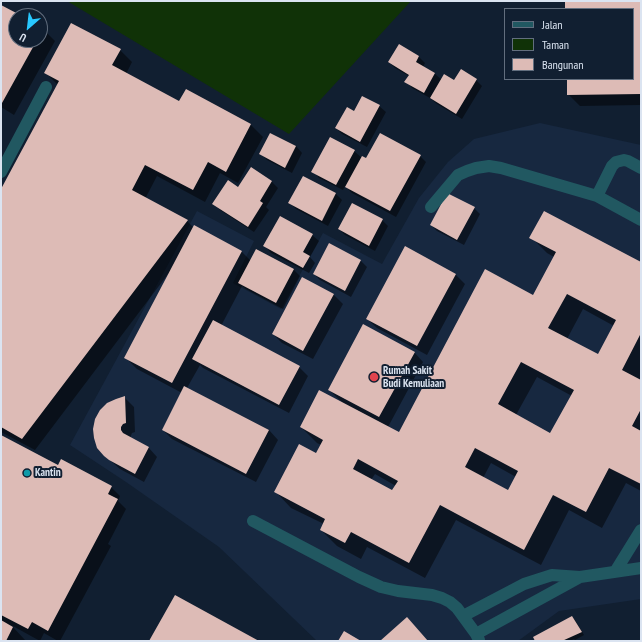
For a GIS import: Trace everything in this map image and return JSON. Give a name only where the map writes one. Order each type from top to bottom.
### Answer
[{"type":"street","points":[[3,164],[46,87]]},
{"type":"street","points":[[597,196],[612,166],[616,162],[624,160],[641,168]]},
{"type":"street","points":[[431,207],[458,175],[476,168],[489,166],[501,168],[597,196],[641,220]]},
{"type":"street","points":[[253,521],[381,587],[398,591],[432,595],[450,602],[457,608],[478,638],[580,577]]},
{"type":"street","points":[[615,572],[641,530]]},
{"type":"street","points":[[463,616],[524,584],[552,575],[580,577],[641,568]]},
{"type":"shaded area","name":"Rumah Sakit Budi Kemuliaan","points":[[540,123],[641,145],[641,599],[559,611],[518,641],[317,641],[219,547],[70,445],[197,211],[254,241],[233,283],[281,309],[323,233],[382,264],[419,198],[448,162],[474,139]]},
{"type":"green space","points":[[67,1],[411,1],[289,134]]},
{"type":"building","points":[[565,1],[641,1],[641,94],[567,95],[567,80],[634,80],[634,8],[565,8]]},
{"type":"building","points":[[1,5],[8,9],[8,48],[33,48],[1,103]]},
{"type":"building","points":[[71,23],[121,49],[112,65],[179,101],[186,89],[251,124],[226,172],[208,162],[193,190],[145,165],[132,190],[188,220],[22,439],[1,427],[1,189],[59,81],[44,73]]},
{"type":"building","points":[[399,44],[419,56],[416,62],[435,73],[424,93],[404,82],[409,75],[388,62]]},
{"type":"building","points":[[461,69],[477,79],[456,114],[430,98],[444,74],[454,80]]},
{"type":"building","points":[[362,96],[380,105],[360,142],[335,128],[347,107],[354,111]]},
{"type":"building","points":[[270,133],[296,146],[285,168],[259,154]]},
{"type":"building","points":[[380,133],[421,155],[390,211],[345,187],[362,156],[366,158]]},
{"type":"building","points":[[330,137],[355,150],[336,185],[311,172]]},
{"type":"building","points":[[251,167],[272,181],[260,201],[263,203],[248,227],[212,204],[228,180],[238,187]]},
{"type":"building","points":[[303,176],[336,193],[322,221],[288,203]]},
{"type":"building","points":[[447,193],[475,207],[457,240],[430,225]]},
{"type":"building","points":[[352,203],[383,219],[369,246],[338,229]]},
{"type":"building","name":"Rumah Sakit Budi Kemuliaan","points":[[544,211],[641,262],[641,333],[622,370],[641,380],[641,409],[632,426],[641,431],[641,484],[609,468],[586,512],[553,495],[524,550],[440,505],[409,563],[351,532],[345,543],[320,530],[325,519],[274,492],[299,444],[316,453],[323,440],[300,427],[319,390],[399,432],[485,269],[533,295],[556,252],[529,238]],"holes":[[[567,294],[616,320],[598,354],[548,328]],[[521,362],[574,390],[550,433],[498,404]],[[475,448],[518,471],[508,490],[465,467]],[[358,459],[398,481],[392,490],[353,469]]]},
{"type":"building","points":[[280,216],[313,234],[303,252],[310,256],[303,268],[263,246]]},
{"type":"building","points":[[194,225],[242,251],[172,383],[124,358]]},
{"type":"building","points":[[329,243],[361,260],[345,291],[313,274]]},
{"type":"building","points":[[405,246],[456,274],[417,346],[366,319]]},
{"type":"building","points":[[256,249],[294,269],[276,303],[238,283]]},
{"type":"building","points":[[302,277],[334,294],[303,351],[272,334]]},
{"type":"building","points":[[213,320],[300,366],[279,405],[192,359]]},
{"type":"building","points":[[363,324],[415,352],[379,417],[328,390]]},
{"type":"building","points":[[184,386],[269,430],[246,474],[162,430]]},
{"type":"building","points":[[125,396],[126,423],[123,424],[121,430],[123,433],[149,447],[135,474],[104,456],[97,448],[94,438],[93,429],[95,419],[100,410],[107,403]]},
{"type":"building","points":[[1,435],[58,465],[61,459],[112,486],[108,494],[118,499],[48,631],[32,622],[28,629],[1,615]]},
{"type":"building","points":[[175,595],[259,641],[149,641]]},
{"type":"building","points":[[572,616],[582,632],[562,641],[535,641],[533,637]]},
{"type":"building","points":[[407,617],[428,641],[380,641]]},
{"type":"building","points":[[1,620],[13,627],[6,641],[1,641]]},
{"type":"building","points":[[344,631],[361,641],[338,641]]},
{"type":"place","name":"Rumah Sakit Budi Kemuliaan","points":[[374,377]]},
{"type":"place","name":"Kantin","points":[[27,473]]}]
